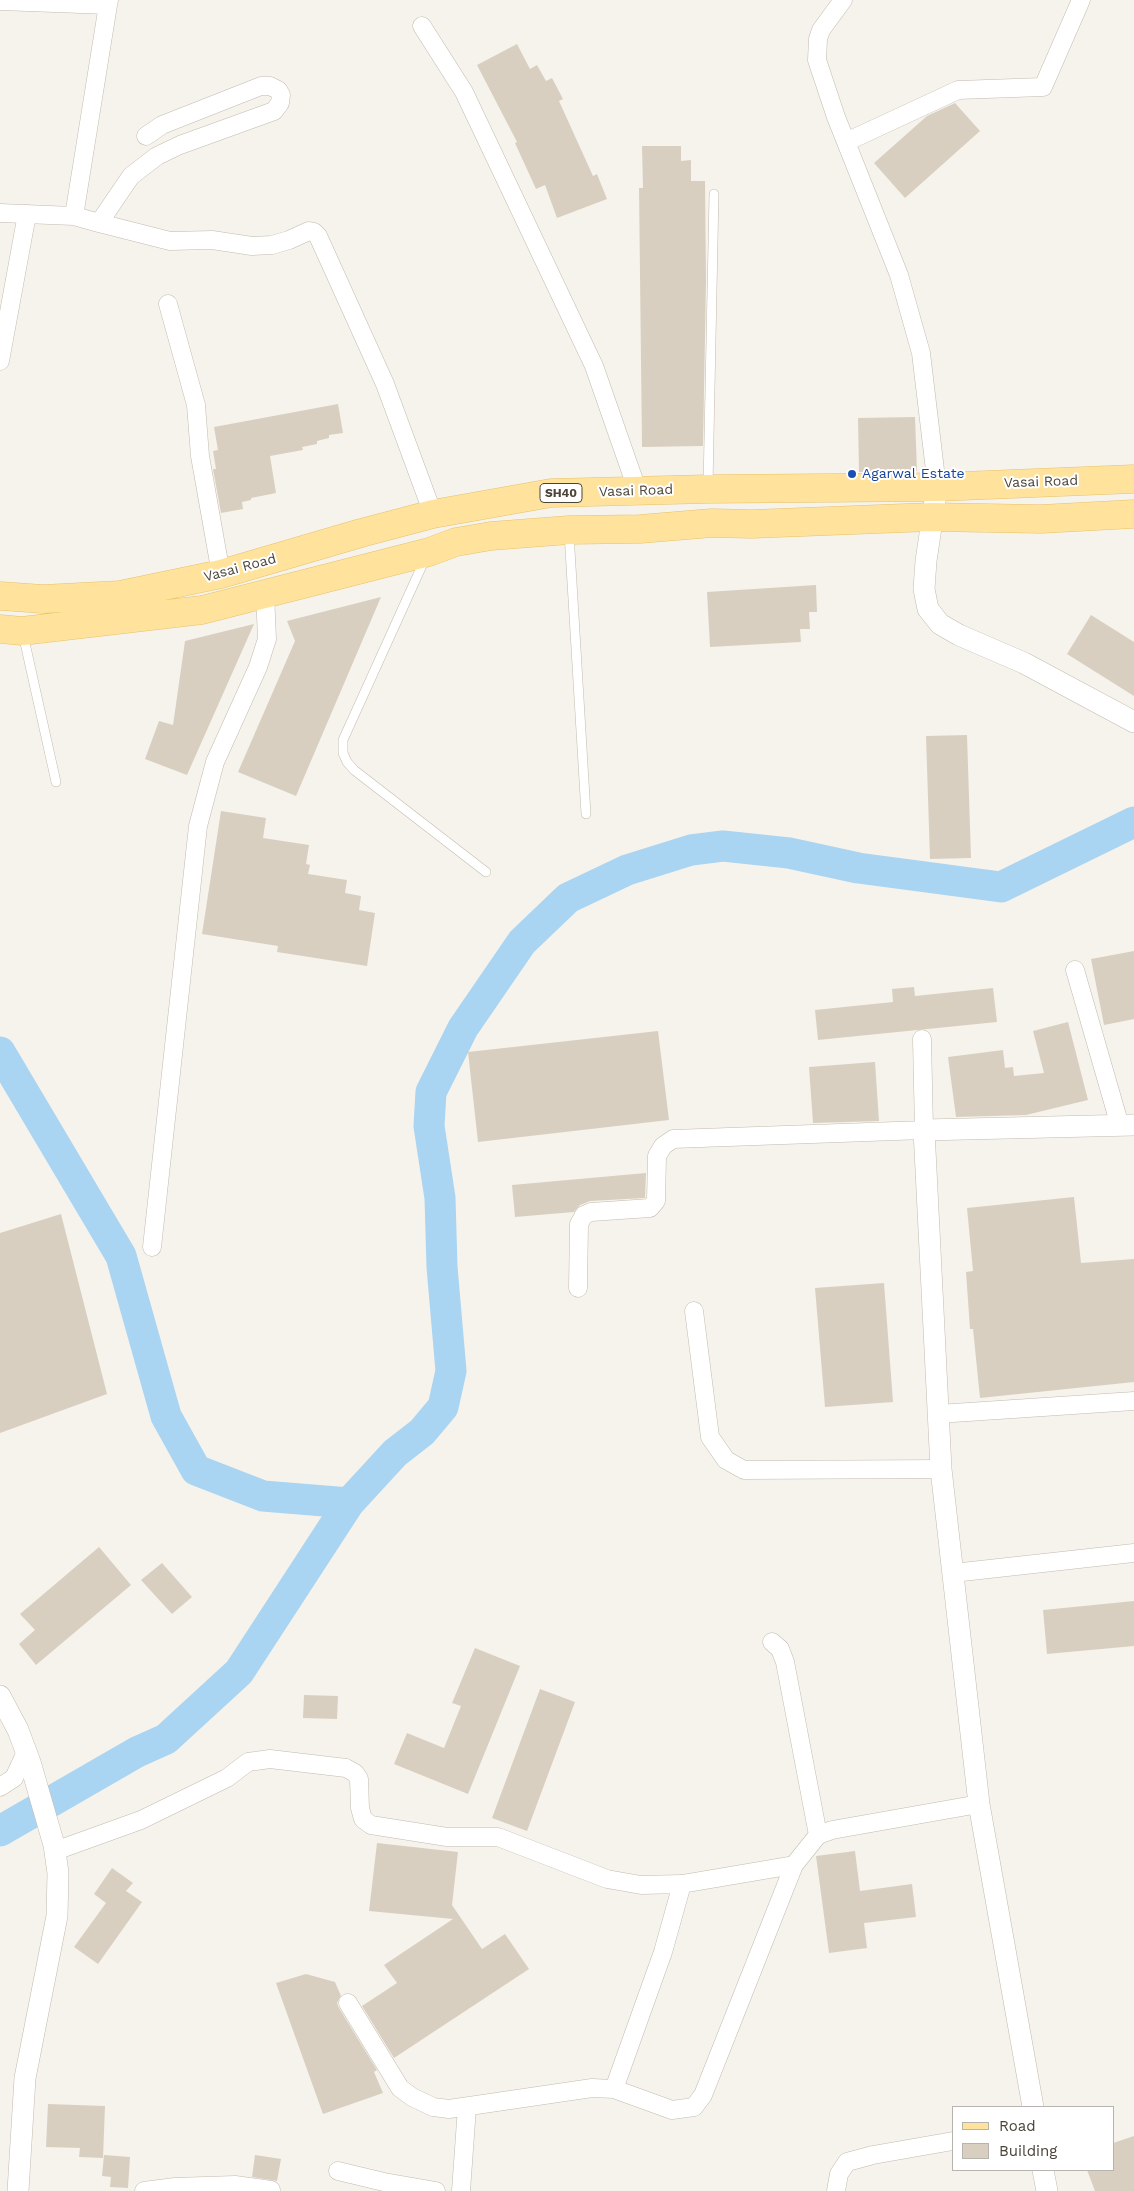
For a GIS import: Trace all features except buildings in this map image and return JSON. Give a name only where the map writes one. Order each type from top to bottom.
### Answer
[{"type":"main road","name":"Vasai Road","points":[[0,596],[43,599],[120,595],[221,574],[433,514],[551,493],[708,489],[936,487],[1134,479]]},
{"type":"main road","points":[[11,630],[202,610],[429,552],[456,542],[491,536],[569,530],[640,529],[712,523],[752,524],[932,517],[1041,519],[1134,514]]},
{"type":"street","points":[[843,0],[821,30],[818,40],[817,60],[846,142],[899,275],[921,353],[936,487],[924,589],[928,609],[940,624],[959,635],[1024,663],[1134,722]]},
{"type":"street","points":[[846,142],[958,90],[1043,87],[1081,0]]},
{"type":"street","points":[[0,1],[109,3],[74,216]]},
{"type":"street","points":[[422,26],[464,92],[594,366],[638,492]]},
{"type":"street","points":[[99,223],[112,201],[131,176],[158,156],[180,145],[274,112],[280,103],[281,95],[278,90],[270,86],[261,86],[162,125],[146,136]]},
{"type":"street","points":[[0,213],[74,216],[170,241],[212,240],[252,246],[272,245],[289,240],[308,231],[314,232],[318,236],[385,384],[433,514]]},
{"type":"street","points":[[0,361],[27,214]]},
{"type":"street","points":[[168,304],[196,405],[200,456],[221,574]]},
{"type":"street","points":[[152,1247],[198,826],[215,762],[258,667],[267,639],[265,593]]},
{"type":"street","points":[[578,1288],[579,1224],[584,1215],[591,1212],[650,1208],[656,1201],[657,1156],[663,1146],[674,1139],[1127,1125],[1075,970]]},
{"type":"street","points":[[922,1039],[924,1130],[941,1469],[979,1804],[1034,2106]]},
{"type":"street","points":[[694,1311],[710,1436],[726,1460],[744,1470],[941,1469]]},
{"type":"street","points":[[938,1414],[1134,1401]]},
{"type":"street","points":[[953,1573],[1134,1553]]},
{"type":"street","points":[[772,1642],[780,1649],[785,1662],[818,1835]]},
{"type":"street","points":[[1,1699],[28,1757],[54,1848],[58,1873],[57,1916],[25,2078],[18,2191]]},
{"type":"street","points":[[0,1787],[14,1778],[28,1757]]},
{"type":"street","points":[[54,1848],[141,1820],[227,1778],[248,1762],[270,1758],[346,1768],[355,1773],[359,1779],[360,1808],[363,1819],[371,1825],[447,1837],[498,1837],[607,1879],[641,1885],[682,1884],[794,1865]]},
{"type":"street","points":[[348,2004],[400,2088],[412,2098],[433,2107],[449,2109],[467,2107],[592,2088],[614,2089],[672,2110],[694,2107],[703,2095],[794,1865],[818,1835],[832,1830],[979,1804]]},
{"type":"street","points":[[614,2089],[663,1952],[682,1884]]},
{"type":"street","points":[[461,2191],[467,2107]]},
{"type":"street","points":[[836,2191],[839,2174],[847,2162],[873,2155],[952,2142]]},
{"type":"street","points":[[338,2171],[436,2191]]},
{"type":"street","points":[[1043,2171],[1047,2191]]},
{"type":"street","points":[[144,2191],[175,2187],[271,2190]]},
{"type":"lane","points":[[708,489],[714,194]]},
{"type":"lane","points":[[569,530],[586,814]]},
{"type":"lane","points":[[429,552],[415,578],[343,740],[343,753],[347,762],[354,770],[486,872]]},
{"type":"lane","points":[[11,630],[56,782]]},
{"type":"waterway","points":[[0,1831],[137,1752],[166,1739],[239,1672],[349,1503],[395,1453],[422,1432],[443,1407],[451,1371],[442,1267],[440,1198],[429,1126],[431,1092],[463,1028],[522,942],[568,898],[627,870],[691,850],[723,846],[789,853],[858,868],[1001,887],[1134,822]]},
{"type":"waterway","points":[[0,1052],[121,1256],[166,1416],[196,1470],[263,1496],[349,1503]]},
{"type":"place","name":"Agarwal Estate","points":[[852,474]]}]
